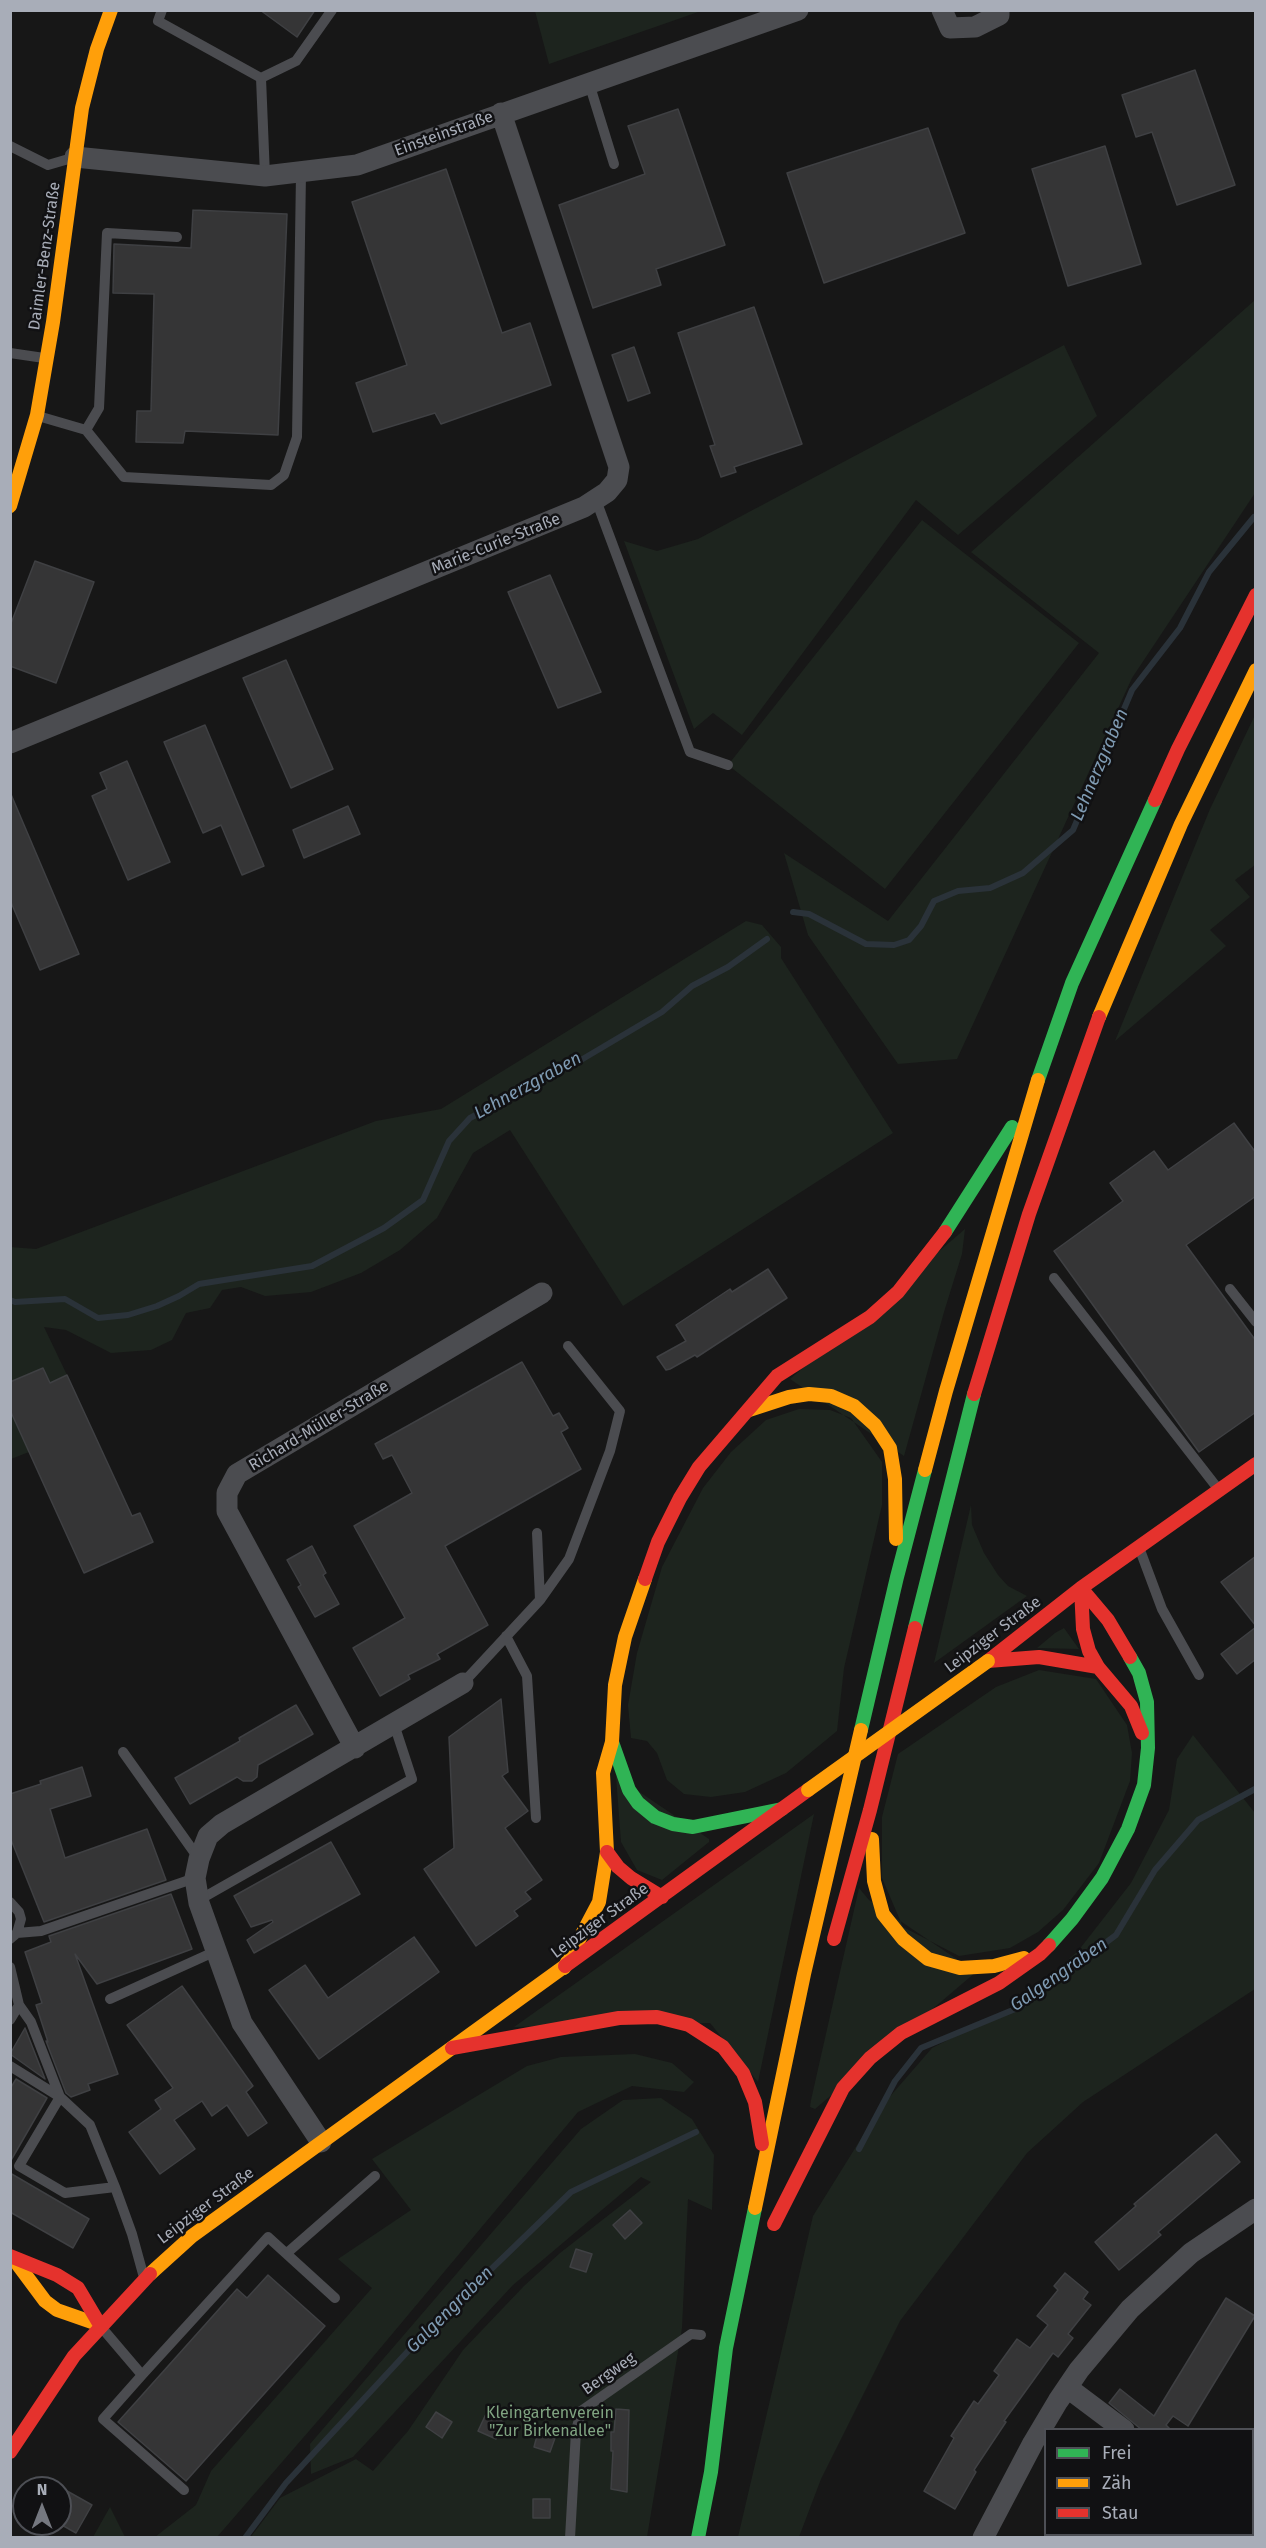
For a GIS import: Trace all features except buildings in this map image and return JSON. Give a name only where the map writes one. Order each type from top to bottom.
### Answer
[{"type":"main road","name":"Daimler-Benz-Straße","points":[[10,506],[37,415],[82,108],[97,49],[111,10]]},
{"type":"main road","points":[[698,2538],[711,2472],[726,2348],[804,1974],[897,1577],[946,1391],[1037,1084],[1072,983],[1178,749],[1256,595]]},
{"type":"main road","points":[[832,1948],[870,1810],[974,1398],[1029,1214],[1101,1012],[1181,824],[1256,670]]},
{"type":"main road","points":[[564,1968],[599,1902],[608,1852],[603,1773],[612,1742],[615,1685],[625,1637],[658,1542],[680,1498],[699,1467],[777,1376],[870,1317],[898,1292],[951,1225],[1037,1084]]},
{"type":"main road","points":[[749,1410],[789,1397],[809,1394],[831,1396],[854,1406],[875,1425],[890,1448],[893,1463],[897,1577]]},
{"type":"main road","name":"Leipziger Straße","points":[[10,2452],[68,2363],[100,2325],[144,2277],[200,2230],[988,1661],[1081,1588],[1256,1464]]},
{"type":"main road","points":[[1081,1588],[1083,1629],[1089,1651],[1098,1667],[1131,1706],[1148,1748]]},
{"type":"main road","points":[[786,2167],[773,2230],[843,2088],[870,2058],[901,2033],[999,1983],[1040,1954],[1072,1919],[1102,1878],[1123,1839],[1144,1785],[1148,1748],[1147,1702],[1139,1673],[1108,1620],[1081,1588]]},
{"type":"main road","points":[[988,1661],[1039,1657],[1098,1667]]},
{"type":"main road","points":[[612,1742],[629,1790],[638,1803],[655,1817],[673,1824],[693,1827],[782,1809]]},
{"type":"main road","points":[[870,1810],[873,1881],[883,1914],[903,1940],[928,1959],[960,1968],[994,1966],[1040,1954]]},
{"type":"main road","points":[[608,1852],[618,1867],[631,1878],[662,1897]]},
{"type":"main road","points":[[452,2048],[619,2018],[657,2017],[689,2025],[723,2047],[744,2073],[755,2102],[765,2162]]},
{"type":"main road","points":[[11,2256],[45,2301],[57,2310],[100,2325]]},
{"type":"main road","points":[[11,2256],[78,2288],[100,2325]]},
{"type":"main road","points":[[711,2472],[734,2395]]},
{"type":"street","name":"Einsteinstraße","points":[[75,157],[265,176],[357,165],[798,10]]},
{"type":"street","points":[[942,10],[950,28],[975,27],[999,15],[999,10]]},
{"type":"street","name":"Marie-Curie-Straße","points":[[10,743],[584,507],[607,492],[617,480],[619,467],[501,113]]},
{"type":"street","name":"Richard-Müller-Straße","points":[[355,1748],[227,1511],[226,1493],[237,1474],[542,1293]]},
{"type":"street","points":[[321,2142],[242,2023],[199,1900],[197,1868],[208,1836],[222,1824],[463,1683]]},
{"type":"street","points":[[983,2538],[1033,2443],[1079,2370],[1130,2309],[1191,2253],[1256,2209]]},
{"type":"street","points":[[1068,2388],[1121,2428]]},
{"type":"lane","points":[[162,10],[158,21],[261,78]]},
{"type":"lane","points":[[261,78],[296,61],[332,10]]},
{"type":"lane","points":[[261,78],[265,176]]},
{"type":"lane","points":[[589,83],[614,164]]},
{"type":"lane","points":[[10,146],[48,165],[75,157]]},
{"type":"lane","points":[[37,415],[87,430],[124,477],[271,485],[284,475],[297,437],[301,173]]},
{"type":"lane","points":[[87,430],[99,408],[107,233],[177,237]]},
{"type":"lane","points":[[10,353],[47,358]]},
{"type":"lane","points":[[596,500],[690,752],[728,765]]},
{"type":"lane","points":[[1054,1278],[1219,1490]]},
{"type":"lane","points":[[1230,1289],[1256,1322]]},
{"type":"lane","points":[[463,1683],[540,1600],[569,1559],[610,1451],[620,1411],[568,1346]]},
{"type":"lane","points":[[537,1533],[540,1600]]},
{"type":"lane","points":[[1138,1547],[1162,1609],[1199,1675]]},
{"type":"lane","points":[[506,1636],[526,1676],[536,1818]]},
{"type":"lane","points":[[199,1900],[412,1779],[394,1724]]},
{"type":"lane","points":[[14,1936],[41,1931],[197,1868],[123,1752]]},
{"type":"lane","points":[[10,1902],[19,1912],[21,1919],[14,1936]]},
{"type":"lane","points":[[110,1999],[216,1951]]},
{"type":"lane","points":[[10,1967],[19,2005],[31,2022],[60,2097]]},
{"type":"lane","points":[[10,2020],[19,2005]]},
{"type":"lane","points":[[10,2066],[60,2097],[90,2125],[115,2187],[144,2277]]},
{"type":"lane","points":[[60,2097],[19,2166],[65,2193],[115,2187]]},
{"type":"lane","points":[[287,2253],[375,2175]]},
{"type":"lane","points":[[184,2490],[103,2419],[268,2237],[335,2298]]},
{"type":"lane","points":[[100,2325],[142,2375]]},
{"type":"lane","name":"Bergweg","points":[[570,2538],[576,2431],[581,2411],[691,2334],[701,2335]]},
{"type":"green space","points":[[535,10],[701,11],[549,64]]},
{"type":"green space","points":[[1255,300],[1255,493],[1132,678],[957,1059],[898,1064],[808,935],[784,853],[888,921],[1099,653],[971,552]]},
{"type":"green space","points":[[1064,345],[1097,416],[958,535],[916,500],[742,735],[713,713],[694,729],[624,541],[657,551],[698,539]]},
{"type":"green space","points":[[922,520],[1079,643],[885,889],[728,765]]},
{"type":"green space","points":[[1255,715],[1255,865],[1235,880],[1250,897],[1210,930],[1226,946],[1115,1041],[1210,809]]},
{"type":"green space","points":[[746,921],[762,925],[781,947],[781,958],[893,1133],[623,1306],[510,1130],[473,1153],[437,1218],[400,1250],[361,1273],[311,1292],[265,1296],[241,1287],[222,1290],[210,1308],[186,1313],[172,1340],[151,1350],[111,1353],[66,1330],[44,1327],[67,1375],[50,1383],[11,1382],[10,1247],[36,1249],[376,1121],[441,1109]]},
{"type":"green space","points":[[965,1229],[962,1254],[904,1456],[790,1379]]},
{"type":"green space","points":[[799,1409],[830,1410],[851,1418],[882,1462],[882,1505],[844,1668],[837,1731],[786,1773],[745,1792],[711,1797],[684,1794],[667,1780],[657,1753],[647,1741],[631,1738],[628,1705],[637,1653],[662,1567],[703,1488],[731,1452],[766,1420]]},
{"type":"green space","points":[[10,1410],[29,1452],[11,1459],[10,1459]]},
{"type":"green space","points":[[971,1505],[972,1525],[984,1553],[1008,1586],[1027,1596],[934,1663]]},
{"type":"green space","points":[[1064,1628],[1079,1649],[1037,1648],[1055,1633]]},
{"type":"green space","points":[[1039,1670],[1096,1679],[1127,1725],[1132,1753],[1130,1781],[1099,1863],[1063,1910],[1038,1932],[1010,1948],[959,1956],[903,1927],[882,1878],[882,1817],[898,1754],[996,1687]]},
{"type":"green space","points":[[1193,1735],[1255,1813],[1255,1989],[1083,2102],[1027,2153],[900,2321],[821,2479],[799,2537],[738,2537],[813,2216],[880,2108],[932,2048],[1015,2006],[1078,1951],[1131,1883],[1169,1810],[1177,1759]]},
{"type":"green space","points":[[616,1776],[709,1839],[709,1842],[662,1880],[637,1870],[621,1842]]},
{"type":"green space","points":[[814,1814],[758,2082],[710,2023],[514,2027]]},
{"type":"green space","points":[[859,1888],[869,1900],[976,1972],[815,2109],[810,2107],[811,2100]]},
{"type":"green space","points":[[635,2054],[672,2063],[694,2082],[684,2092],[632,2086],[578,2112],[362,2370],[217,2537],[155,2537],[196,2505],[211,2471],[372,2288],[338,2259],[411,2210],[372,2159],[527,2066],[561,2057]]},
{"type":"green space","name":"Kleingartenverein \"Zur Birkenallee\"","points":[[661,2098],[692,2119],[714,2155],[712,2210],[688,2199],[682,2328],[647,2537],[250,2538],[280,2498],[356,2459],[373,2471],[408,2431],[463,2350],[524,2286],[560,2253],[651,2182],[641,2177],[513,2285],[353,2457],[311,2474],[310,2444],[581,2129],[623,2100]]},
{"type":"green space","points":[[110,2507],[125,2537],[93,2537]]},
{"type":"waterway","name":"Lehnerzgraben","points":[[793,912],[809,914],[866,944],[894,945],[909,940],[921,926],[934,901],[958,891],[990,888],[1023,873],[1073,830],[1132,690],[1180,628],[1209,572],[1254,517]]},
{"type":"waterway","name":"Lehnerzgraben","points":[[10,1300],[15,1302],[65,1299],[98,1318],[128,1315],[157,1306],[199,1284],[312,1266],[384,1228],[423,1200],[449,1141],[470,1118],[581,1060],[662,1012],[692,986],[728,967],[767,939]]},
{"type":"waterway","name":"Galgengraben","points":[[859,2149],[895,2081],[921,2048],[1020,2007],[1116,1935],[1155,1870],[1198,1820],[1255,1789]]},
{"type":"waterway","name":"Galgengraben","points":[[245,2538],[286,2483],[422,2336],[571,2192],[696,2132]]},
{"type":"traffic: fast","points":[[1038,1080],[1072,983],[1155,800]]},
{"type":"traffic: fast","points":[[945,1232],[1012,1127]]},
{"type":"traffic: fast","points":[[915,1628],[974,1394]]},
{"type":"traffic: fast","points":[[861,1730],[925,1470]]},
{"type":"traffic: fast","points":[[1049,1945],[1072,1919],[1102,1878],[1128,1829],[1144,1785],[1148,1748],[1147,1702],[1139,1673],[1130,1657]]},
{"type":"traffic: fast","points":[[612,1742],[629,1790],[638,1803],[655,1817],[673,1824],[693,1827],[782,1809]]},
{"type":"traffic: fast","points":[[698,2538],[711,2472],[726,2348],[755,2208]]},
{"type":"traffic: slow","points":[[10,506],[37,415],[53,322],[82,108],[97,49],[111,10]]},
{"type":"traffic: slow","points":[[1099,1017],[1181,824],[1256,670]]},
{"type":"traffic: slow","points":[[925,1470],[946,1391],[1038,1080]]},
{"type":"traffic: slow","points":[[749,1410],[789,1397],[809,1394],[831,1396],[854,1406],[875,1425],[890,1448],[895,1479],[896,1539]]},
{"type":"traffic: slow","points":[[564,1968],[599,1902],[607,1852],[603,1773],[612,1742],[615,1685],[625,1637],[645,1579]]},
{"type":"traffic: slow","points":[[808,1790],[988,1661]]},
{"type":"traffic: slow","points":[[755,2208],[804,1974],[861,1730]]},
{"type":"traffic: slow","points":[[872,1839],[874,1881],[883,1914],[903,1939],[928,1959],[960,1968],[994,1966],[1024,1958]]},
{"type":"traffic: slow","points":[[150,2274],[192,2236],[565,1966]]},
{"type":"traffic: slow","points":[[13,2258],[45,2301],[57,2310],[100,2325]]},
{"type":"traffic: jam","points":[[1155,800],[1178,749],[1256,595]]},
{"type":"traffic: jam","points":[[974,1394],[1029,1214],[1099,1017]]},
{"type":"traffic: jam","points":[[645,1579],[658,1542],[680,1498],[699,1467],[777,1376],[870,1317],[898,1292],[945,1232]]},
{"type":"traffic: jam","points":[[988,1661],[1081,1588],[1256,1464]]},
{"type":"traffic: jam","points":[[1081,1588],[1083,1629],[1089,1651],[1098,1667],[1131,1706],[1142,1733]]},
{"type":"traffic: jam","points":[[1081,1588],[1108,1620],[1130,1657]]},
{"type":"traffic: jam","points":[[834,1939],[870,1810],[915,1628]]},
{"type":"traffic: jam","points":[[988,1661],[1039,1657],[1098,1667]]},
{"type":"traffic: jam","points":[[565,1966],[808,1790]]},
{"type":"traffic: jam","points":[[607,1852],[618,1867],[631,1878],[662,1897]]},
{"type":"traffic: jam","points":[[774,2224],[843,2088],[870,2058],[901,2033],[999,1983],[1049,1945]]},
{"type":"traffic: jam","points":[[452,2048],[619,2018],[657,2017],[689,2025],[723,2047],[743,2073],[755,2102],[762,2144]]},
{"type":"traffic: jam","points":[[10,2256],[57,2275],[78,2288],[100,2325]]},
{"type":"traffic: jam","points":[[10,2452],[74,2356],[150,2274]]}]
